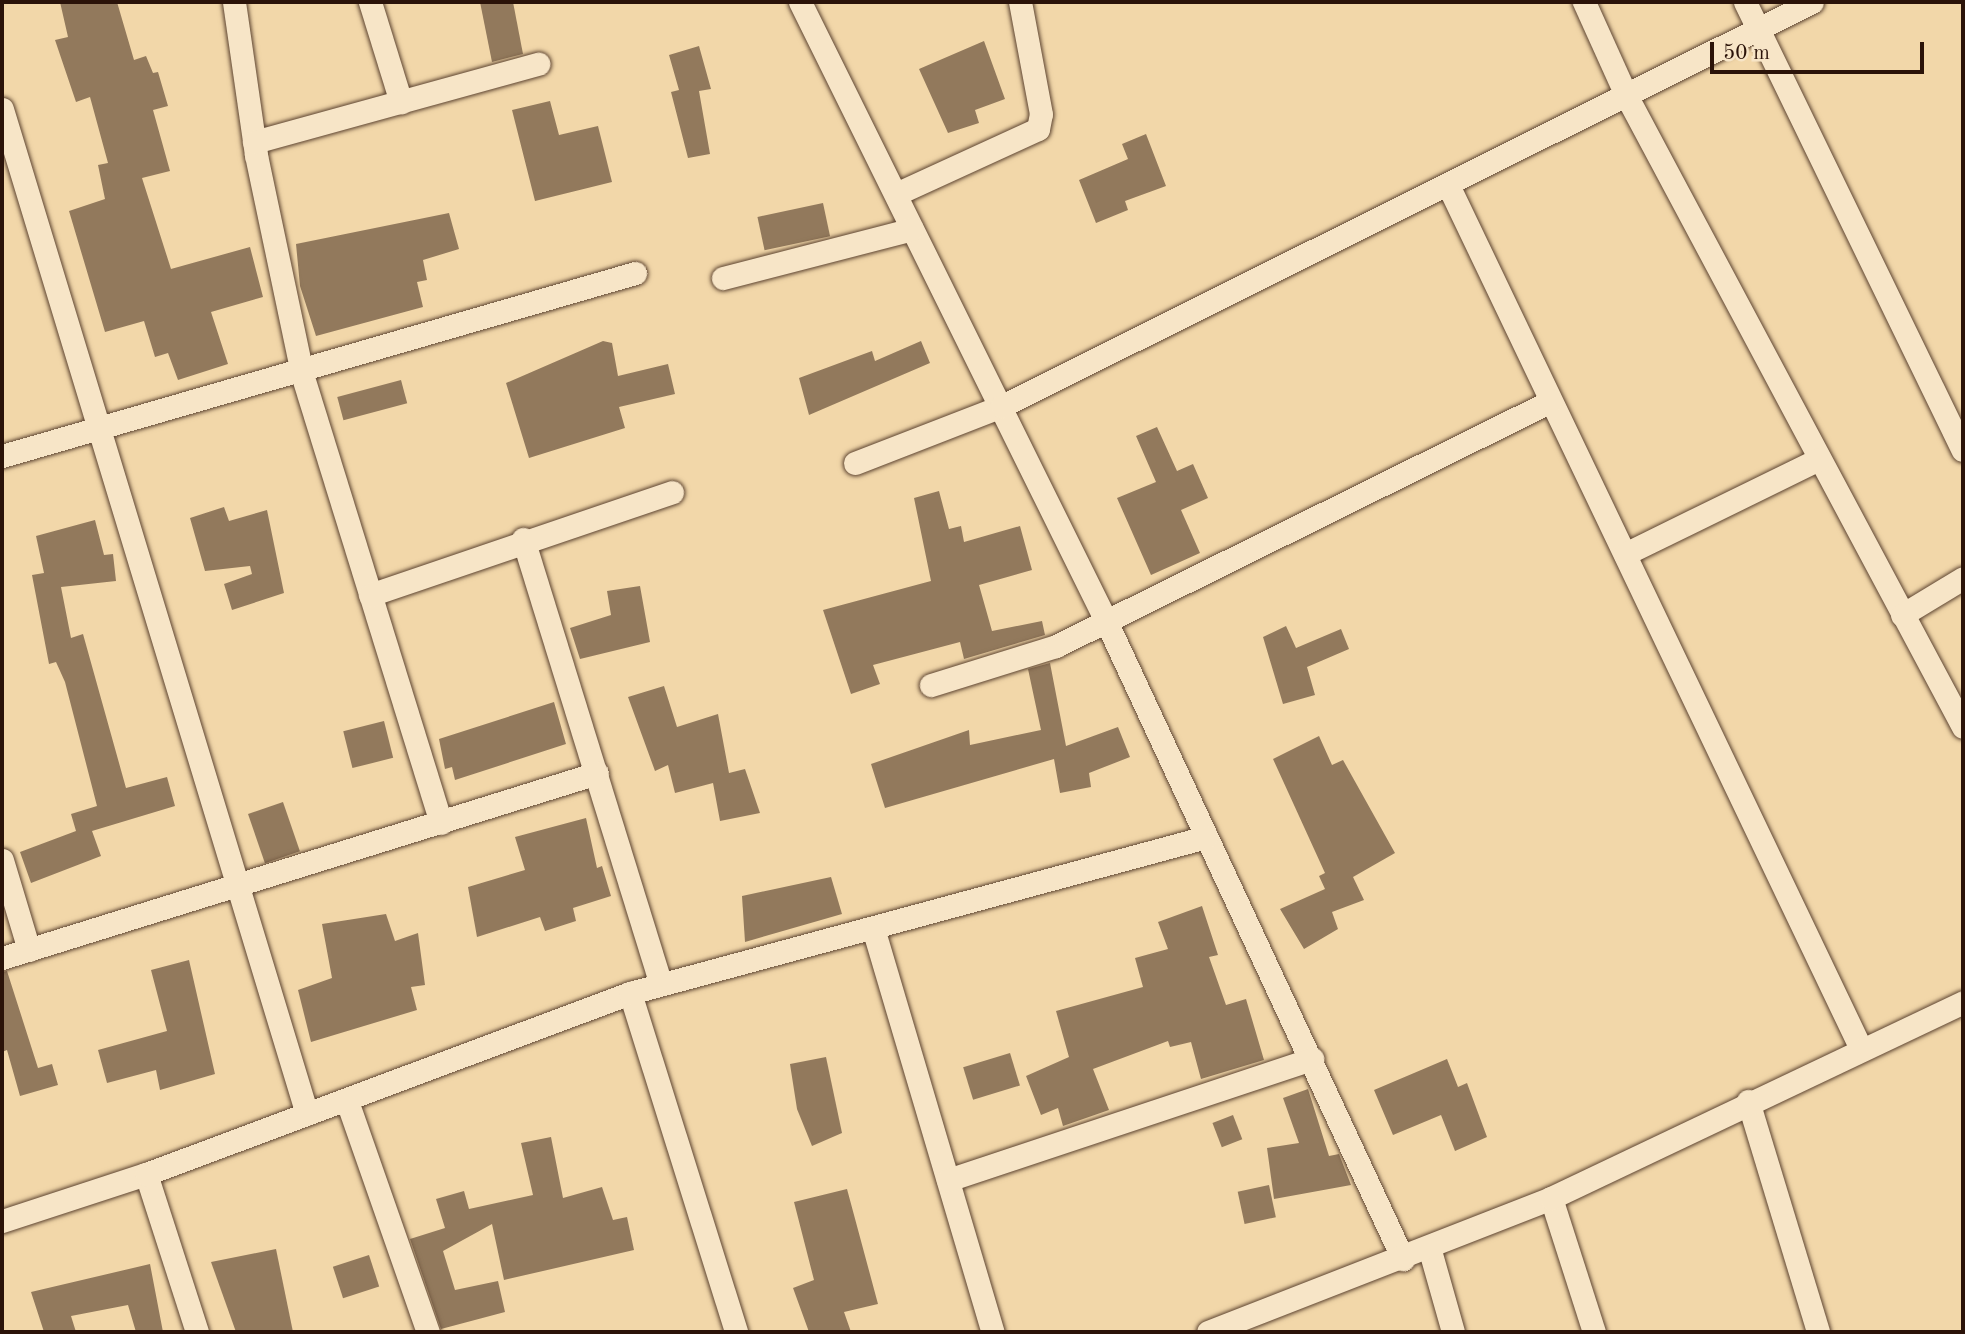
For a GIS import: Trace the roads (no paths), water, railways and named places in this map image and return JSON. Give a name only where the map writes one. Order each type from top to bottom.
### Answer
[{"type":"street","points":[[234,2],[254,142],[302,374],[441,823]]},
{"type":"street","points":[[370,2],[401,102]]},
{"type":"street","points":[[800,2],[1106,621],[1403,1259]]},
{"type":"street","points":[[896,194],[1038,129],[1041,114],[1020,2]]},
{"type":"street","points":[[1584,2],[1626,95],[1963,727]]},
{"type":"street","points":[[1745,2],[1963,450]]},
{"type":"street","points":[[855,463],[1002,406],[1449,187],[1758,27],[1812,2]]},
{"type":"street","points":[[254,142],[538,64]]},
{"type":"street","points":[[2,110],[234,891],[307,1114]]},
{"type":"street","points":[[1449,187],[1861,1049]]},
{"type":"street","points":[[723,278],[912,229]]},
{"type":"street","points":[[2,456],[302,374],[635,273]]},
{"type":"street","points":[[931,685],[1013,663],[1106,621],[1551,401]]},
{"type":"street","points":[[1625,554],[1819,459]]},
{"type":"street","points":[[370,595],[523,539],[673,492]]},
{"type":"street","points":[[523,539],[661,984]]},
{"type":"street","points":[[1902,615],[1963,578]]},
{"type":"street","points":[[2,958],[234,891],[597,773]]},
{"type":"street","points":[[2,1220],[146,1174],[630,993],[1206,837]]},
{"type":"street","points":[[2,860],[29,950]]},
{"type":"street","points":[[873,928],[993,1332]]},
{"type":"street","points":[[630,993],[736,1332]]},
{"type":"street","points":[[1208,1332],[1250,1325],[1550,1198],[1748,1101],[1963,1002]]},
{"type":"street","points":[[948,1180],[1312,1059]]},
{"type":"street","points":[[346,1101],[428,1332]]},
{"type":"street","points":[[1748,1101],[1818,1332]]},
{"type":"street","points":[[146,1174],[197,1332]]},
{"type":"street","points":[[1550,1198],[1594,1332]]},
{"type":"street","points":[[1429,1247],[1453,1332]]}]
